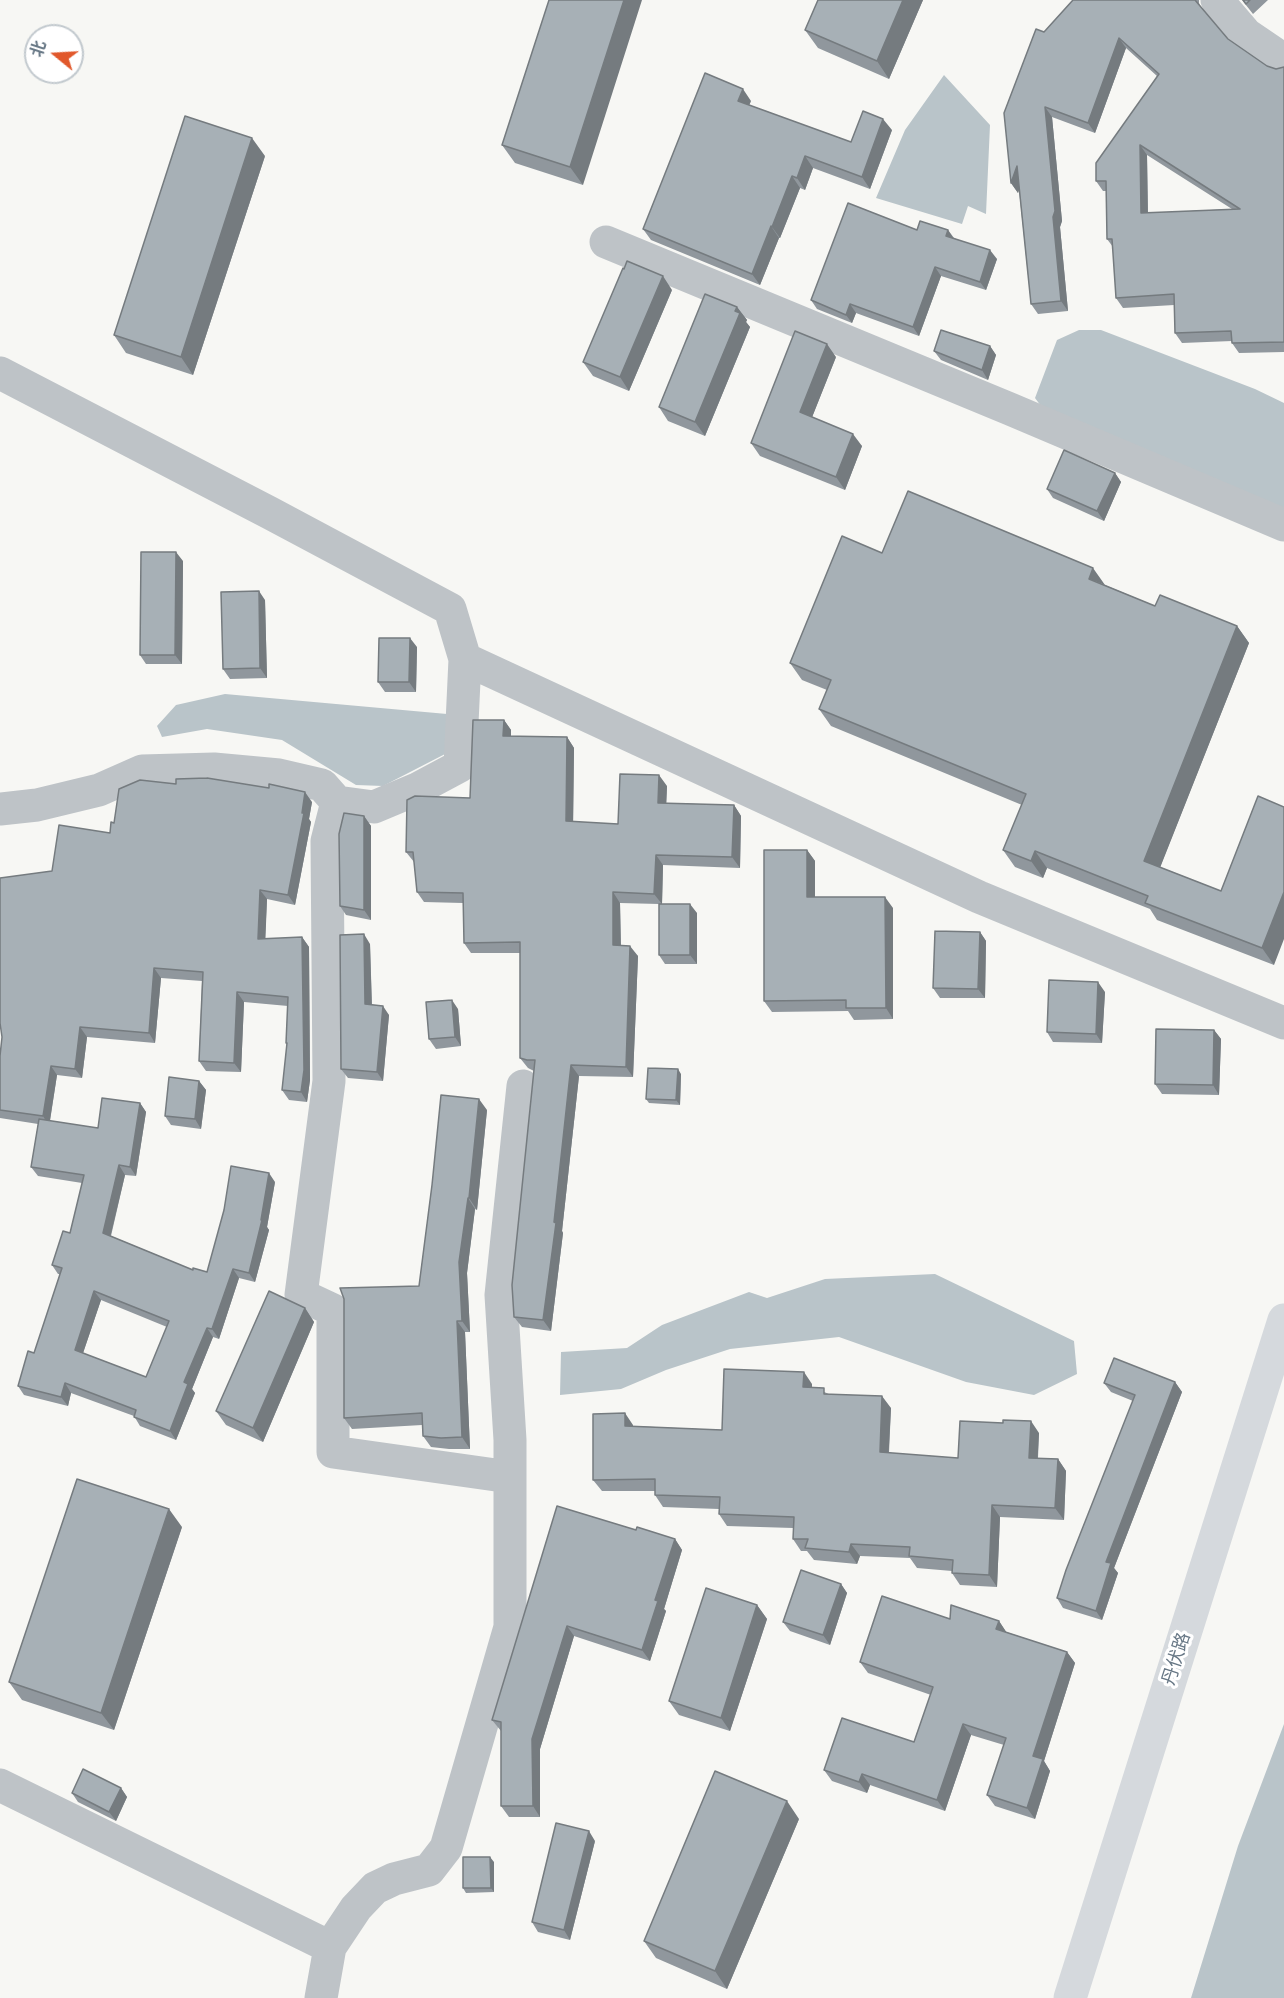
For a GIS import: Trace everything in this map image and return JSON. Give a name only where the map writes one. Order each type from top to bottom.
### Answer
[{"type":"main road","name":"丹伏路","points":[[1070,1998],[1284,1320]]},
{"type":"street","points":[[1217,0],[1246,34],[1284,60]]},
{"type":"street","points":[[606,243],[1010,409],[1284,525]]},
{"type":"street","points":[[0,373],[450,609],[465,659],[460,766],[417,789],[374,807],[337,802],[322,785],[279,776],[214,770],[142,771],[99,790],[37,805],[0,809]]},
{"type":"street","points":[[465,659],[979,897],[1284,1023]]},
{"type":"street","points":[[337,802],[327,841],[329,1081],[301,1295],[333,1310],[333,1452],[510,1477]]},
{"type":"street","points":[[321,1998],[330,1947],[356,1908],[375,1888],[394,1879],[429,1870],[446,1848],[510,1627],[510,1440],[501,1296],[523,1086]]},
{"type":"street","points":[[0,1785],[330,1947]]},
{"type":"shaded area","points":[[944,75],[990,125],[986,214],[968,206],[962,224],[876,198],[905,130]]},
{"type":"shaded area","points":[[1079,330],[1101,330],[1255,389],[1284,403],[1284,512],[1044,410],[1035,398],[1057,340]]},
{"type":"shaded area","points":[[225,694],[447,714],[447,753],[383,786],[356,785],[282,740],[207,729],[162,737],[157,726],[176,705]]},
{"type":"shaded area","points":[[935,1274],[1074,1341],[1077,1374],[1034,1395],[966,1382],[839,1337],[730,1349],[666,1370],[621,1389],[560,1395],[561,1352],[627,1348],[662,1325],[749,1292],[767,1298],[825,1279]]},
{"type":"shaded area","points":[[1284,1724],[1284,1998],[1191,1998],[1238,1846]]},
{"type":"building","points":[[549,0],[624,0],[570,167],[502,145]]},
{"type":"building","points":[[818,0],[903,0],[877,61],[805,30]]},
{"type":"building","points":[[1073,0],[1195,0],[1228,39],[1267,66],[1276,69],[1284,67],[1284,342],[1232,343],[1231,331],[1175,333],[1174,294],[1116,298],[1112,239],[1107,239],[1106,181],[1096,181],[1096,163],[1159,74],[1119,38],[1088,123],[1045,107],[1061,301],[1031,304],[1017,166],[1011,183],[1004,113],[1036,29],[1044,32]],"holes":[[[1140,145],[1240,209],[1141,213]]]},
{"type":"building","points":[[705,73],[743,89],[738,101],[851,142],[863,111],[883,119],[862,177],[805,156],[797,178],[792,176],[752,274],[643,229]]},
{"type":"building","points":[[185,116],[252,138],[181,357],[114,335]]},
{"type":"building","points":[[848,203],[917,230],[920,221],[948,230],[946,236],[990,250],[980,282],[935,267],[913,327],[850,304],[846,315],[811,300]]},
{"type":"building","points":[[627,261],[663,276],[620,377],[583,362]]},
{"type":"building","points":[[705,294],[737,307],[735,311],[740,313],[695,422],[659,407]]},
{"type":"building","points":[[941,330],[990,346],[982,370],[934,351]]},
{"type":"building","points":[[795,331],[827,344],[800,412],[853,434],[836,477],[751,443]]},
{"type":"building","points":[[1064,450],[1115,473],[1097,511],[1047,489]]},
{"type":"building","points":[[908,491],[1093,568],[1089,579],[1155,606],[1160,595],[1237,626],[1144,861],[1221,891],[1258,796],[1284,807],[1284,892],[1262,948],[1145,903],[1148,896],[1035,851],[1031,861],[1003,850],[1026,794],[819,709],[831,680],[790,663],[842,536],[882,553]]},
{"type":"building","points":[[141,552],[176,552],[175,655],[140,655]]},
{"type":"building","points":[[259,591],[260,668],[223,669],[221,592]]},
{"type":"building","points":[[379,638],[410,638],[409,682],[378,682]]},
{"type":"building","points":[[473,720],[504,720],[503,736],[567,737],[566,821],[618,824],[620,774],[659,775],[658,803],[734,805],[732,857],[656,855],[654,894],[613,892],[613,945],[630,946],[626,1067],[571,1065],[554,1222],[556,1223],[543,1320],[514,1317],[512,1285],[535,1060],[520,1058],[520,942],[464,943],[463,893],[417,892],[413,852],[406,852],[407,800],[415,796],[470,798]]},
{"type":"building","points":[[207,778],[269,788],[269,784],[305,792],[302,813],[304,813],[288,895],[260,890],[258,939],[302,937],[304,1070],[301,1092],[282,1090],[287,1043],[288,997],[237,992],[234,1063],[199,1061],[203,972],[154,968],[149,1033],[80,1027],[75,1069],[51,1066],[43,1116],[0,1110],[2,1037],[0,1023],[0,878],[52,871],[59,825],[110,833],[111,822],[114,823],[119,789],[140,780],[176,784],[176,779]]},
{"type":"building","points":[[344,813],[364,816],[364,910],[340,906],[339,834]]},
{"type":"building","points":[[764,850],[807,850],[807,897],[885,897],[886,1008],[846,1008],[846,1000],[764,1001]]},
{"type":"building","points":[[659,904],[690,904],[690,955],[659,955]]},
{"type":"building","points":[[935,931],[980,932],[978,989],[933,988]]},
{"type":"building","points":[[364,934],[365,1004],[383,1006],[377,1072],[341,1069],[340,935]]},
{"type":"building","points":[[1049,980],[1098,982],[1096,1034],[1047,1032]]},
{"type":"building","points":[[452,1000],[455,1037],[429,1039],[426,1002]]},
{"type":"building","points":[[1156,1029],[1214,1030],[1213,1085],[1155,1084]]},
{"type":"building","points":[[648,1068],[678,1069],[676,1100],[646,1099]]},
{"type":"building","points":[[169,1077],[199,1081],[195,1119],[165,1116]]},
{"type":"building","points":[[441,1095],[479,1099],[469,1198],[459,1262],[462,1321],[457,1321],[462,1437],[441,1438],[423,1436],[422,1413],[344,1418],[344,1299],[340,1288],[419,1286]]},
{"type":"building","points":[[102,1098],[140,1103],[130,1167],[119,1165],[103,1233],[193,1270],[193,1268],[207,1272],[224,1210],[231,1166],[269,1173],[262,1220],[249,1273],[233,1269],[212,1329],[207,1328],[184,1382],[188,1384],[170,1431],[134,1417],[136,1410],[65,1383],[61,1397],[18,1386],[28,1351],[34,1353],[62,1268],[52,1265],[63,1231],[70,1233],[84,1175],[31,1167],[39,1119],[98,1128]],"holes":[[[94,1291],[169,1321],[146,1377],[75,1350]]]},
{"type":"building","points":[[269,1291],[305,1308],[253,1428],[216,1411]]},
{"type":"building","points":[[1114,1358],[1175,1382],[1106,1562],[1111,1563],[1096,1611],[1057,1598],[1135,1395],[1104,1383]]},
{"type":"building","points":[[724,1369],[804,1372],[803,1387],[824,1388],[824,1394],[882,1396],[880,1452],[958,1458],[960,1421],[1003,1423],[1003,1420],[1031,1421],[1029,1458],[1058,1459],[1055,1508],[992,1505],[989,1575],[952,1573],[953,1560],[909,1556],[910,1547],[851,1544],[849,1552],[805,1548],[808,1539],[793,1539],[794,1517],[719,1514],[720,1497],[655,1495],[655,1479],[593,1480],[593,1414],[625,1413],[625,1426],[722,1430]]},
{"type":"building","points":[[77,1479],[169,1509],[101,1713],[9,1682]]},
{"type":"building","points":[[557,1506],[636,1530],[637,1527],[675,1539],[642,1650],[567,1626],[532,1739],[533,1806],[501,1806],[501,1722],[492,1720]]},
{"type":"building","points":[[801,1570],[841,1584],[823,1635],[783,1622]]},
{"type":"building","points":[[706,1588],[757,1605],[721,1718],[669,1701]]},
{"type":"building","points":[[882,1596],[950,1619],[951,1605],[999,1621],[996,1629],[1067,1652],[1033,1756],[1043,1759],[1027,1808],[987,1795],[1006,1738],[963,1724],[937,1800],[862,1774],[859,1782],[824,1770],[842,1718],[914,1742],[933,1687],[860,1662]]},
{"type":"building","points":[[83,1769],[121,1788],[109,1812],[72,1793]]},
{"type":"building","points":[[715,1771],[787,1801],[715,1971],[644,1941]]},
{"type":"building","points":[[556,1823],[589,1831],[564,1930],[532,1922]]},
{"type":"building","points":[[463,1857],[490,1857],[491,1888],[463,1888]]}]
